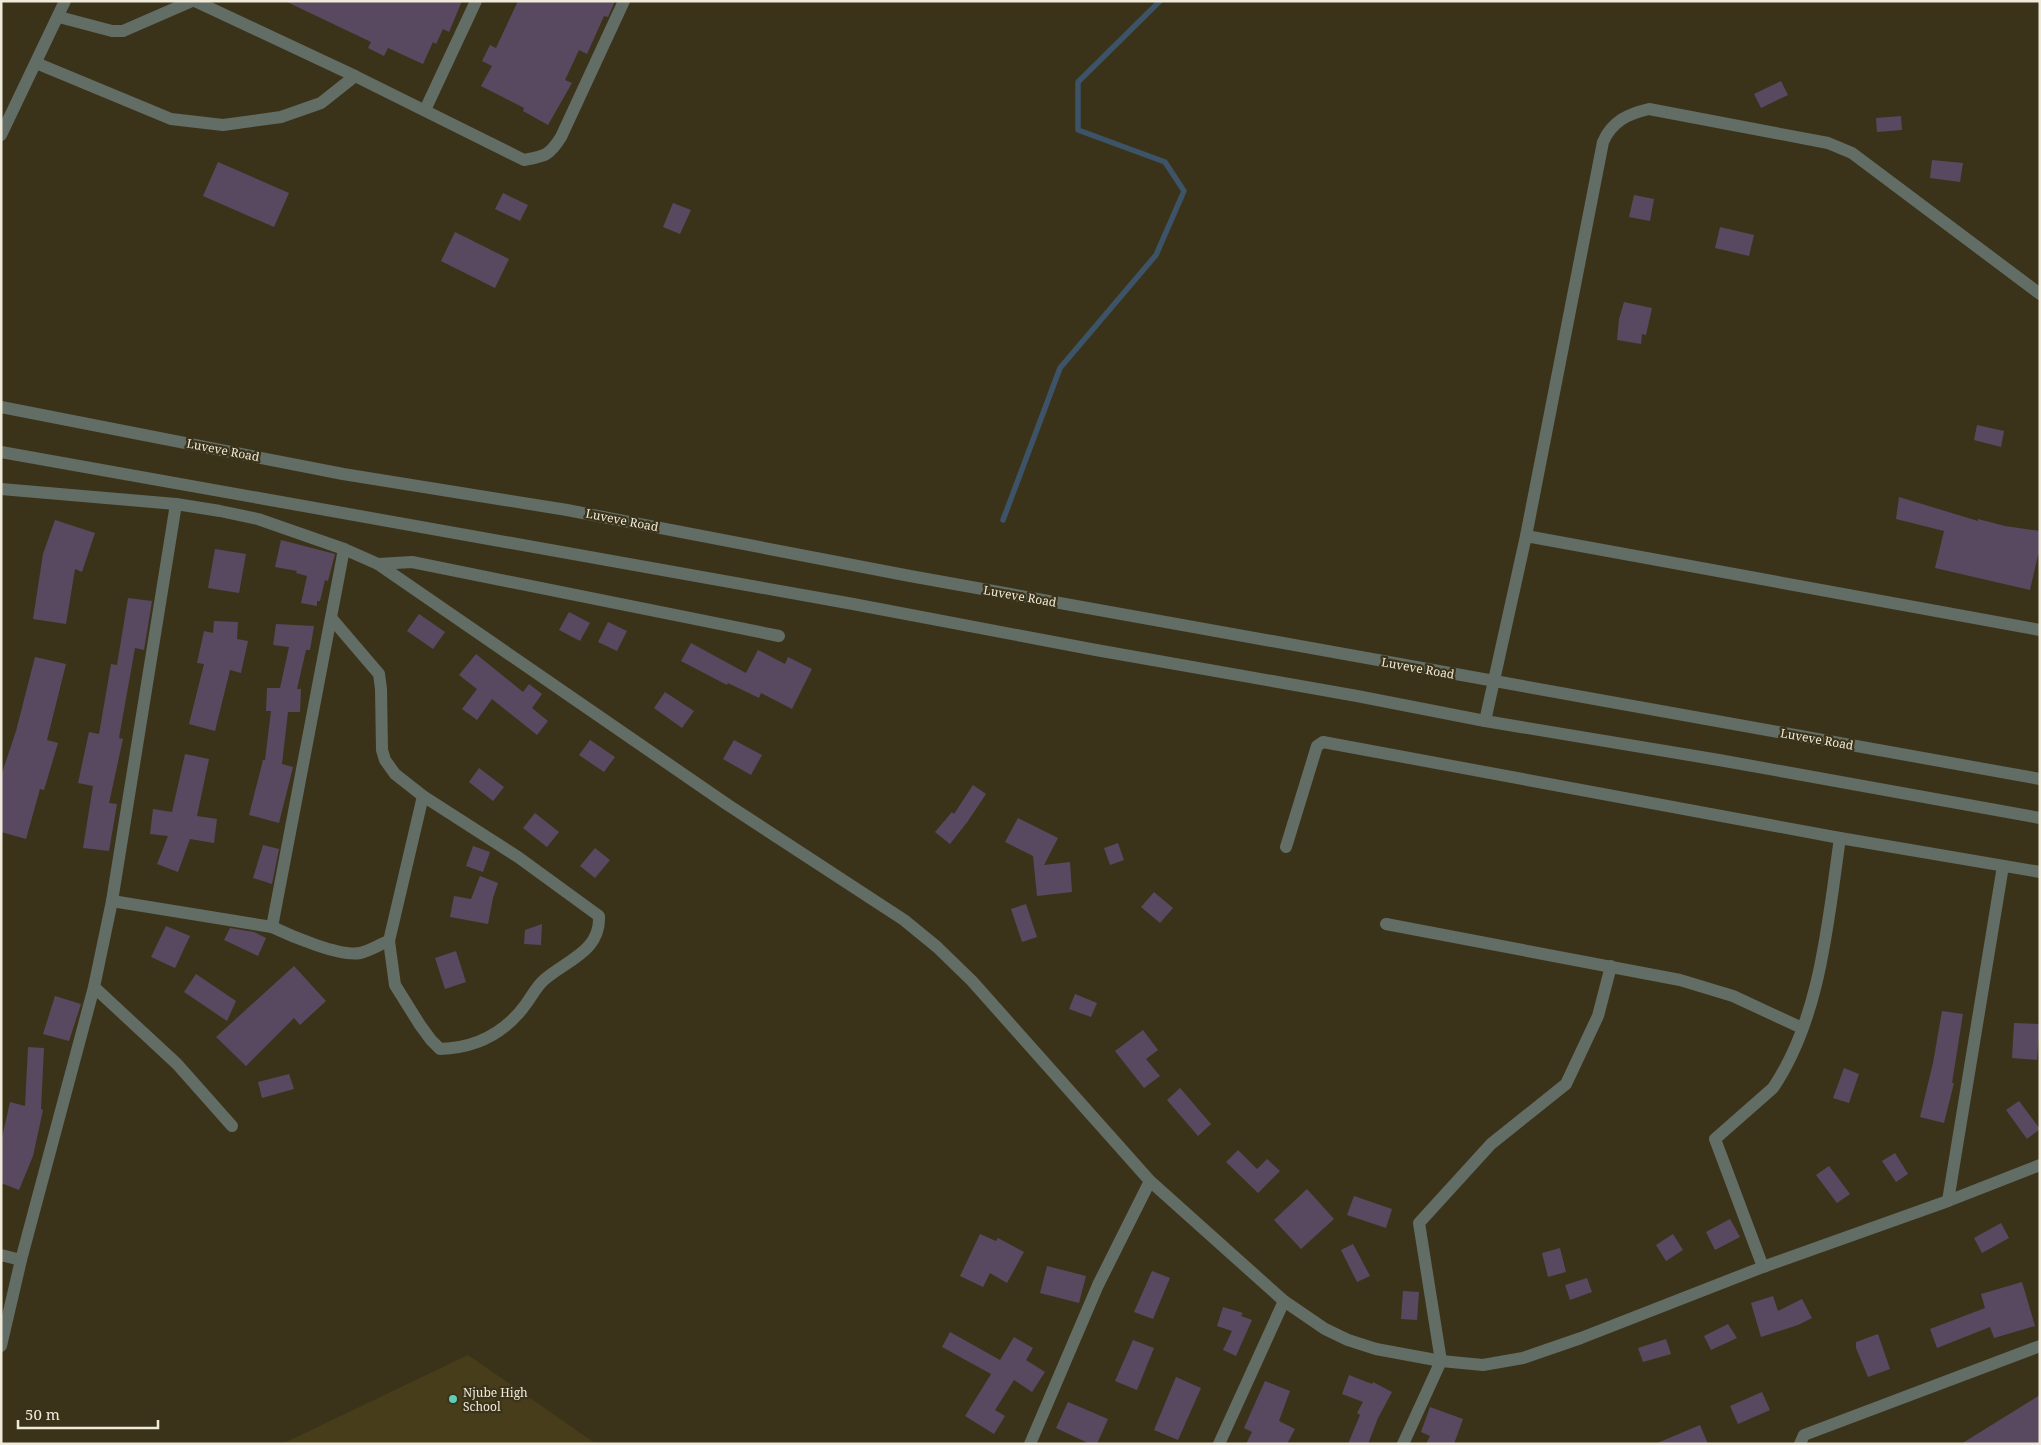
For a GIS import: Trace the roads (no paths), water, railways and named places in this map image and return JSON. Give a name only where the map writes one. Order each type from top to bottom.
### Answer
[{"type":"street","points":[[1,135],[65,1]]},
{"type":"street","points":[[59,17],[112,31],[123,31],[193,1],[355,76],[524,160],[540,157],[552,151],[561,137],[624,1]]},
{"type":"street","points":[[425,110],[476,1]]},
{"type":"street","points":[[36,63],[171,119],[223,124],[281,117],[321,103],[355,76]]},
{"type":"street","points":[[1485,721],[1526,536],[1602,142],[1608,130],[1619,120],[1632,113],[1649,109],[1828,143],[1852,153],[2040,294]]},
{"type":"street","name":"Luveve Road","points":[[1,407],[343,474],[567,510],[910,576],[2040,779]]},
{"type":"street","points":[[1,452],[863,606],[1485,721],[1719,760],[2040,818]]},
{"type":"street","points":[[1,489],[176,504],[258,519],[378,564],[728,805],[904,920],[943,952],[972,981],[1150,1181],[1284,1301],[1325,1329],[1348,1340],[1376,1349],[1441,1361],[1483,1365],[1522,1358],[1581,1338],[1763,1267],[1948,1201],[2040,1165]]},
{"type":"street","points":[[1,1346],[20,1260],[94,987],[112,901],[176,504]]},
{"type":"street","points":[[1526,536],[2040,630]]},
{"type":"street","points":[[272,927],[344,550]]},
{"type":"street","points":[[378,564],[412,562],[779,636]]},
{"type":"street","points":[[332,619],[379,674],[382,750],[385,760],[395,774],[423,796],[518,857],[599,916],[600,928],[590,944],[545,979],[534,991],[526,1005],[504,1027],[472,1045],[454,1048],[440,1049],[431,1040],[395,985],[389,941],[423,796]]},
{"type":"street","points":[[1286,847],[1317,746],[1323,742],[1840,838],[2040,872]]},
{"type":"street","points":[[1763,1267],[1715,1139],[1773,1088],[1780,1078],[1802,1028],[1828,930],[1840,838]]},
{"type":"street","points":[[1948,1201],[2003,866]]},
{"type":"street","points":[[112,901],[272,927],[293,937],[331,950],[360,953],[389,941]]},
{"type":"street","points":[[1386,924],[1611,966],[1716,990],[1753,1004],[1802,1028]]},
{"type":"street","points":[[1403,1444],[1441,1361],[1419,1222],[1492,1144],[1566,1084],[1598,1016],[1611,966]]},
{"type":"street","points":[[94,987],[177,1064],[232,1126]]},
{"type":"street","points":[[1030,1444],[1098,1285],[1150,1181]]},
{"type":"street","points":[[1,1255],[20,1260]]},
{"type":"street","points":[[1219,1444],[1284,1301]]},
{"type":"street","points":[[1800,1444],[1804,1435],[2040,1346]]},
{"type":"waterway","points":[[1003,520],[1060,368],[1156,255],[1184,191],[1165,162],[1078,130],[1078,82],[1160,1]]},
{"type":"place","name":"Njube High School","points":[[453,1399]]}]
